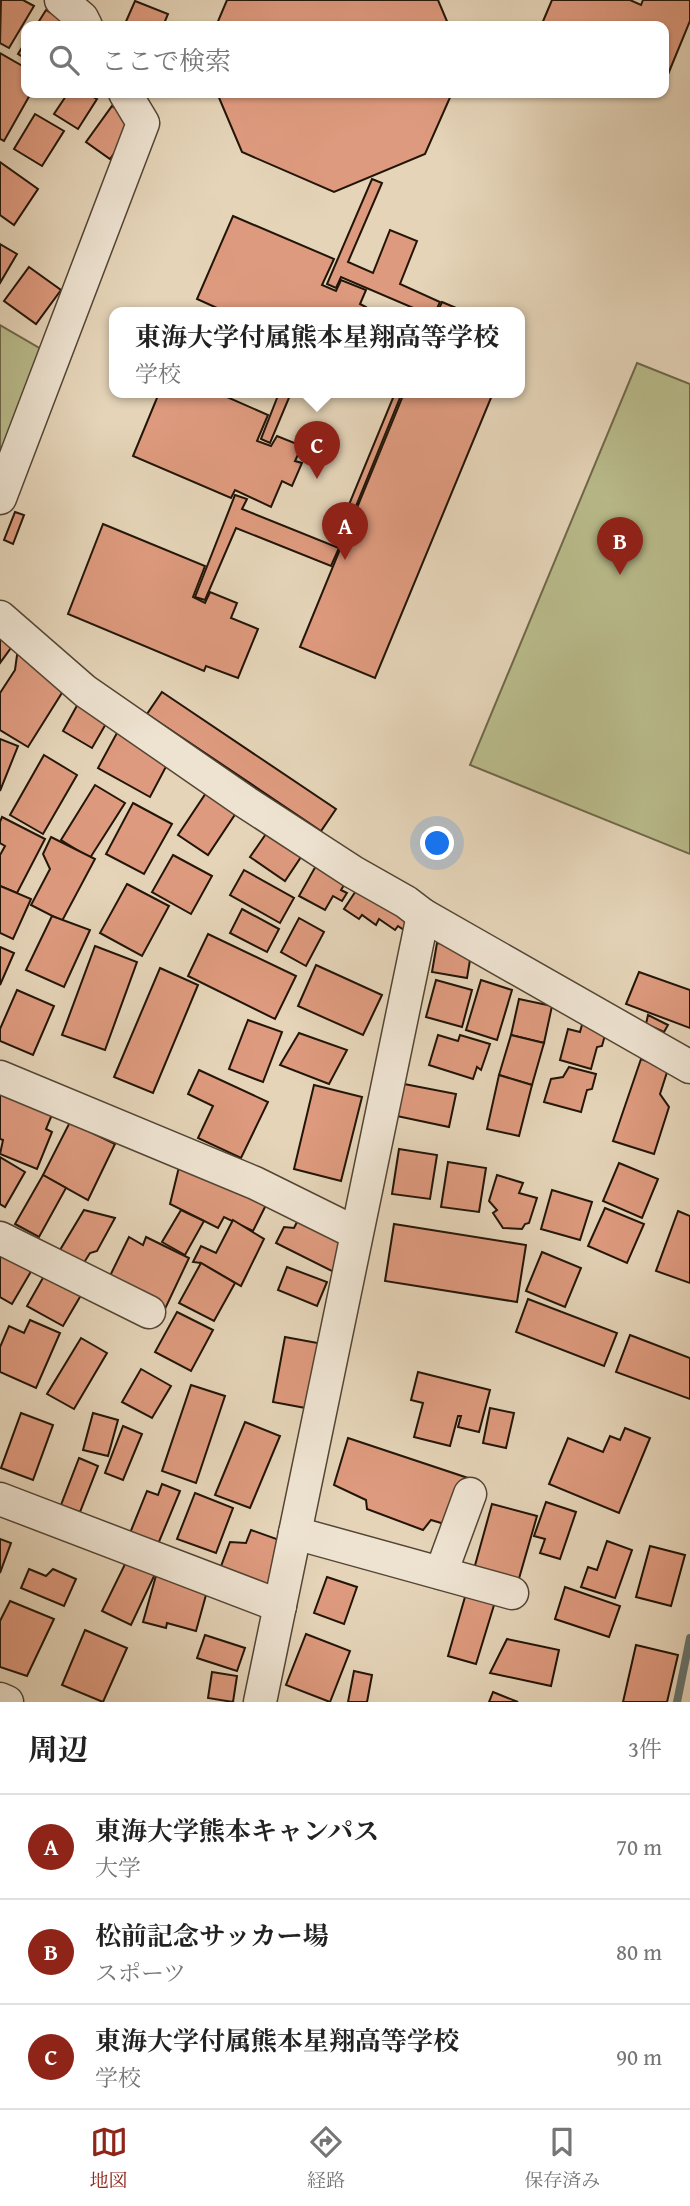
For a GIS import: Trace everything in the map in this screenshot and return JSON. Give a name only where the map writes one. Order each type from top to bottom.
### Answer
[{"type":"street","points":[[61,0],[84,21]]},
{"type":"street","points":[[0,498],[143,122],[128,98]]},
{"type":"street","points":[[0,617],[73,682],[244,802],[353,872],[407,902],[422,915],[690,1067]]},
{"type":"street","points":[[260,1702],[422,915]]},
{"type":"street","points":[[0,1077],[255,1183],[356,1233]]},
{"type":"street","points":[[0,1238],[149,1311]]},
{"type":"street","points":[[441,1573],[470,1494]]},
{"type":"street","points":[[0,1499],[280,1606]]},
{"type":"street","points":[[295,1533],[512,1593]]},
{"type":"street","points":[[0,1699],[7,1702]]},
{"type":"green space","points":[[0,325],[41,349],[0,458]]},
{"type":"green space","points":[[637,363],[690,384],[690,854],[470,765]]},
{"type":"building","points":[[1,0],[23,0],[34,6],[25,21],[21,21],[21,28],[9,48],[0,43]]},
{"type":"building","points":[[227,0],[438,0],[447,21],[218,21]]},
{"type":"building","points":[[552,0],[630,0],[641,5],[643,0],[690,0],[690,21],[669,72],[669,21],[543,21]]},
{"type":"building","points":[[135,1],[168,14],[165,21],[126,21]]},
{"type":"building","points":[[46,10],[64,21],[39,21]]},
{"type":"building","points":[[0,53],[21,65],[21,98],[28,98],[4,141],[0,139]]},
{"type":"building","points":[[65,98],[97,99],[78,129],[54,114]]},
{"type":"building","points":[[219,98],[450,98],[425,154],[334,192],[242,152]]},
{"type":"building","points":[[112,106],[136,123],[110,159],[86,142]]},
{"type":"building","points":[[35,114],[64,131],[42,166],[14,149]]},
{"type":"building","points":[[0,162],[38,189],[14,225],[0,215]]},
{"type":"building","points":[[372,179],[382,183],[348,262],[373,273],[390,230],[417,241],[400,284],[440,302],[438,307],[411,307],[341,277],[336,288],[327,284]]},
{"type":"building","points":[[233,216],[334,259],[322,285],[336,291],[341,280],[366,290],[360,304],[366,307],[215,307],[197,299]]},
{"type":"building","points":[[0,244],[17,254],[0,283]]},
{"type":"building","points":[[29,267],[61,290],[36,324],[4,301]]},
{"type":"building","points":[[442,302],[454,307],[440,307]]},
{"type":"building","points":[[157,398],[229,398],[268,415],[257,441],[271,446],[277,436],[302,446],[295,461],[302,463],[292,486],[282,481],[271,507],[235,490],[231,498],[133,456]]},
{"type":"building","points":[[277,398],[289,398],[270,443],[261,439]]},
{"type":"building","points":[[393,398],[400,398],[341,543],[334,541]]},
{"type":"building","points":[[402,398],[491,398],[375,678],[300,647]]},
{"type":"building","points":[[235,495],[247,499],[242,509],[339,548],[331,566],[236,528],[205,600],[195,597]]},
{"type":"building","points":[[15,512],[24,515],[13,544],[4,540]]},
{"type":"building","points":[[103,524],[205,566],[193,597],[205,603],[210,592],[237,603],[231,618],[258,629],[238,678],[206,666],[204,671],[68,614]]},
{"type":"building","points":[[0,638],[13,645],[0,663]]},
{"type":"building","points":[[18,648],[70,680],[28,747],[0,730],[0,693],[15,670]]},
{"type":"building","points":[[85,691],[115,708],[92,748],[63,731]]},
{"type":"building","points":[[162,692],[336,809],[321,831],[147,714]]},
{"type":"building","points":[[118,731],[170,759],[150,797],[98,768]]},
{"type":"building","points":[[0,739],[18,746],[0,791]]},
{"type":"building","points":[[44,755],[77,775],[43,834],[10,815]]},
{"type":"building","points":[[214,781],[244,801],[208,855],[178,835]]},
{"type":"building","points":[[95,785],[125,803],[90,858],[61,840]]},
{"type":"building","points":[[133,803],[172,824],[144,874],[106,854]]},
{"type":"building","points":[[2,817],[45,839],[17,893],[0,886],[0,855],[5,846],[0,843]]},
{"type":"building","points":[[270,828],[305,851],[285,881],[250,857]]},
{"type":"building","points":[[51,837],[95,859],[62,921],[31,905],[50,869],[43,854]]},
{"type":"building","points":[[173,855],[212,876],[191,914],[152,892]]},
{"type":"building","points":[[322,855],[352,872],[341,890],[347,893],[342,901],[333,896],[325,910],[299,896]]},
{"type":"building","points":[[244,870],[294,898],[280,923],[230,895]]},
{"type":"building","points":[[363,880],[415,913],[404,930],[398,926],[395,930],[379,919],[376,925],[362,915],[359,919],[344,909]]},
{"type":"building","points":[[127,884],[169,906],[142,956],[100,933]]},
{"type":"building","points":[[0,886],[31,899],[13,939],[0,933]]},
{"type":"building","points":[[242,909],[279,929],[267,952],[230,933]]},
{"type":"building","points":[[52,916],[90,930],[64,987],[26,970]]},
{"type":"building","points":[[299,918],[324,932],[306,966],[281,952]]},
{"type":"building","points":[[208,934],[296,976],[275,1019],[188,976]]},
{"type":"building","points":[[437,943],[472,948],[467,978],[432,972]]},
{"type":"building","points":[[95,946],[137,962],[105,1050],[62,1035]]},
{"type":"building","points":[[0,947],[14,953],[0,985]]},
{"type":"building","points":[[316,965],[382,995],[363,1035],[298,1006]]},
{"type":"building","points":[[160,968],[198,985],[153,1093],[114,1077]]},
{"type":"building","points":[[639,972],[690,990],[690,1028],[626,1004]]},
{"type":"building","points":[[436,980],[472,990],[462,1027],[426,1017]]},
{"type":"building","points":[[481,980],[512,990],[497,1040],[466,1030]]},
{"type":"building","points":[[17,990],[54,1006],[33,1055],[0,1041],[0,1029]]},
{"type":"building","points":[[519,999],[552,1006],[544,1043],[511,1035]]},
{"type":"building","points":[[648,1015],[668,1025],[664,1032],[646,1024]]},
{"type":"building","points":[[248,1020],[282,1032],[263,1082],[229,1069]]},
{"type":"building","points":[[583,1021],[607,1028],[602,1046],[597,1047],[591,1069],[560,1060],[568,1029],[580,1032]]},
{"type":"building","points":[[299,1033],[347,1050],[329,1084],[280,1065]]},
{"type":"building","points":[[438,1035],[458,1041],[460,1035],[490,1044],[481,1070],[477,1067],[473,1079],[429,1065]]},
{"type":"building","points":[[511,1035],[544,1043],[532,1085],[499,1075]]},
{"type":"building","points":[[641,1059],[668,1069],[660,1094],[669,1107],[654,1154],[613,1141]]},
{"type":"building","points":[[569,1067],[596,1074],[592,1089],[587,1090],[581,1112],[544,1102],[551,1079],[563,1077]]},
{"type":"building","points":[[199,1070],[268,1102],[241,1158],[198,1138],[213,1106],[188,1094]]},
{"type":"building","points":[[499,1075],[532,1085],[519,1136],[487,1129]]},
{"type":"building","points":[[0,1083],[56,1105],[46,1129],[52,1132],[37,1169],[0,1154],[3,1140],[0,1139]]},
{"type":"building","points":[[399,1083],[456,1094],[449,1127],[392,1115]]},
{"type":"building","points":[[314,1085],[362,1097],[341,1181],[294,1169]]},
{"type":"building","points":[[70,1122],[115,1144],[88,1200],[43,1175]]},
{"type":"building","points":[[399,1149],[437,1155],[430,1199],[392,1194]]},
{"type":"building","points":[[0,1157],[25,1172],[5,1207],[0,1204]]},
{"type":"building","points":[[448,1162],[486,1168],[479,1212],[441,1207]]},
{"type":"building","points":[[619,1163],[658,1179],[642,1218],[603,1201]]},
{"type":"building","points":[[179,1167],[270,1197],[253,1231],[224,1217],[218,1228],[170,1204]]},
{"type":"building","points":[[43,1175],[66,1188],[39,1237],[15,1224]]},
{"type":"building","points":[[497,1175],[523,1183],[519,1193],[537,1198],[529,1223],[522,1229],[503,1228],[493,1213],[497,1210],[489,1201]]},
{"type":"building","points":[[552,1190],[592,1202],[580,1240],[541,1229]]},
{"type":"building","points":[[605,1208],[644,1224],[627,1263],[588,1246]]},
{"type":"building","points":[[84,1210],[115,1218],[97,1251],[90,1253],[80,1269],[57,1255]]},
{"type":"building","points":[[181,1210],[204,1221],[185,1255],[162,1242]]},
{"type":"building","points":[[678,1211],[690,1216],[690,1283],[656,1271]]},
{"type":"building","points":[[299,1218],[356,1233],[336,1273],[276,1243],[284,1227],[294,1228]]},
{"type":"building","points":[[233,1220],[264,1239],[241,1286],[201,1263],[193,1262],[201,1246],[216,1253]]},
{"type":"building","points":[[394,1224],[526,1245],[517,1302],[385,1281]]},
{"type":"building","points":[[129,1237],[143,1245],[146,1237],[189,1258],[164,1311],[106,1284]]},
{"type":"building","points":[[0,1248],[33,1268],[12,1304],[0,1297]]},
{"type":"building","points":[[542,1252],[581,1268],[565,1307],[526,1291]]},
{"type":"building","points":[[201,1263],[235,1283],[214,1321],[179,1303]]},
{"type":"building","points":[[287,1267],[327,1282],[317,1306],[278,1290]]},
{"type":"building","points":[[48,1269],[84,1290],[63,1326],[27,1306]]},
{"type":"building","points":[[528,1299],[617,1333],[604,1366],[516,1332]]},
{"type":"building","points":[[177,1312],[213,1330],[191,1371],[155,1352]]},
{"type":"building","points":[[30,1320],[60,1333],[36,1388],[0,1372],[0,1347],[9,1326],[24,1333]]},
{"type":"building","points":[[630,1335],[690,1358],[690,1399],[616,1372]]},
{"type":"building","points":[[285,1337],[323,1344],[311,1409],[273,1402]]},
{"type":"building","points":[[81,1338],[107,1353],[74,1409],[47,1394]]},
{"type":"building","points":[[141,1369],[171,1386],[152,1418],[122,1402]]},
{"type":"building","points":[[418,1372],[490,1390],[479,1432],[458,1427],[461,1416],[458,1416],[450,1446],[414,1437],[423,1403],[411,1400]]},
{"type":"building","points":[[191,1385],[225,1396],[196,1483],[162,1471]]},
{"type":"building","points":[[490,1408],[514,1413],[506,1448],[483,1443]]},
{"type":"building","points":[[21,1413],[53,1425],[33,1480],[1,1468]]},
{"type":"building","points":[[93,1413],[118,1420],[108,1456],[83,1450]]},
{"type":"building","points":[[245,1422],[280,1436],[250,1508],[215,1495]]},
{"type":"building","points":[[123,1426],[142,1434],[123,1480],[105,1473]]},
{"type":"building","points":[[625,1428],[650,1438],[619,1513],[549,1484],[568,1438],[603,1452],[610,1436],[620,1440]]},
{"type":"building","points":[[348,1438],[468,1478],[451,1526],[431,1520],[423,1530],[367,1509],[366,1500],[334,1485]]},
{"type":"building","points":[[79,1458],[98,1466],[80,1512],[61,1505]]},
{"type":"building","points":[[162,1484],[180,1491],[156,1549],[128,1538],[147,1491],[158,1495]]},
{"type":"building","points":[[195,1493],[233,1508],[216,1553],[177,1539]]},
{"type":"building","points":[[546,1502],[576,1512],[560,1559],[540,1553],[545,1539],[534,1536]]},
{"type":"building","points":[[492,1504],[537,1516],[518,1582],[474,1569]]},
{"type":"building","points":[[251,1530],[285,1542],[268,1587],[220,1569],[230,1542],[246,1543]]},
{"type":"building","points":[[0,1539],[11,1543],[0,1573]]},
{"type":"building","points":[[607,1541],[632,1550],[615,1598],[581,1587],[588,1567],[597,1570]]},
{"type":"building","points":[[650,1546],[685,1555],[671,1606],[636,1597]]},
{"type":"building","points":[[128,1558],[156,1572],[131,1625],[102,1611]]},
{"type":"building","points":[[29,1569],[46,1576],[53,1569],[76,1579],[64,1606],[21,1588]]},
{"type":"building","points":[[157,1572],[184,1580],[206,1595],[196,1631],[167,1623],[166,1628],[143,1622]]},
{"type":"building","points":[[327,1577],[357,1587],[344,1624],[314,1613]]},
{"type":"building","points":[[469,1583],[498,1592],[476,1664],[448,1656]]},
{"type":"building","points":[[565,1587],[620,1606],[609,1637],[555,1619]]},
{"type":"building","points":[[10,1601],[54,1619],[27,1676],[0,1667],[0,1621]]},
{"type":"building","points":[[85,1630],[127,1648],[103,1702],[62,1685]]},
{"type":"building","points":[[306,1634],[350,1651],[330,1702],[286,1685]]},
{"type":"building","points":[[205,1635],[245,1648],[237,1671],[197,1658]]},
{"type":"building","points":[[507,1639],[559,1650],[551,1686],[490,1673]]},
{"type":"building","points":[[636,1645],[678,1655],[667,1702],[623,1702]]},
{"type":"building","points":[[354,1671],[372,1675],[367,1702],[348,1702]]},
{"type":"building","points":[[212,1672],[237,1676],[233,1702],[208,1698]]},
{"type":"building","points":[[493,1692],[518,1702],[489,1702]]},
{"type":"waterway","points":[[677,1702],[690,1638]]},
{"type":"place","name":"東海大学付属熊本星翔高等学校","points":[[317,479]]},
{"type":"place","name":"東海大学熊本キャンパス","points":[[345,560]]},
{"type":"place","name":"松前記念サッカー場","points":[[620,575]]}]
